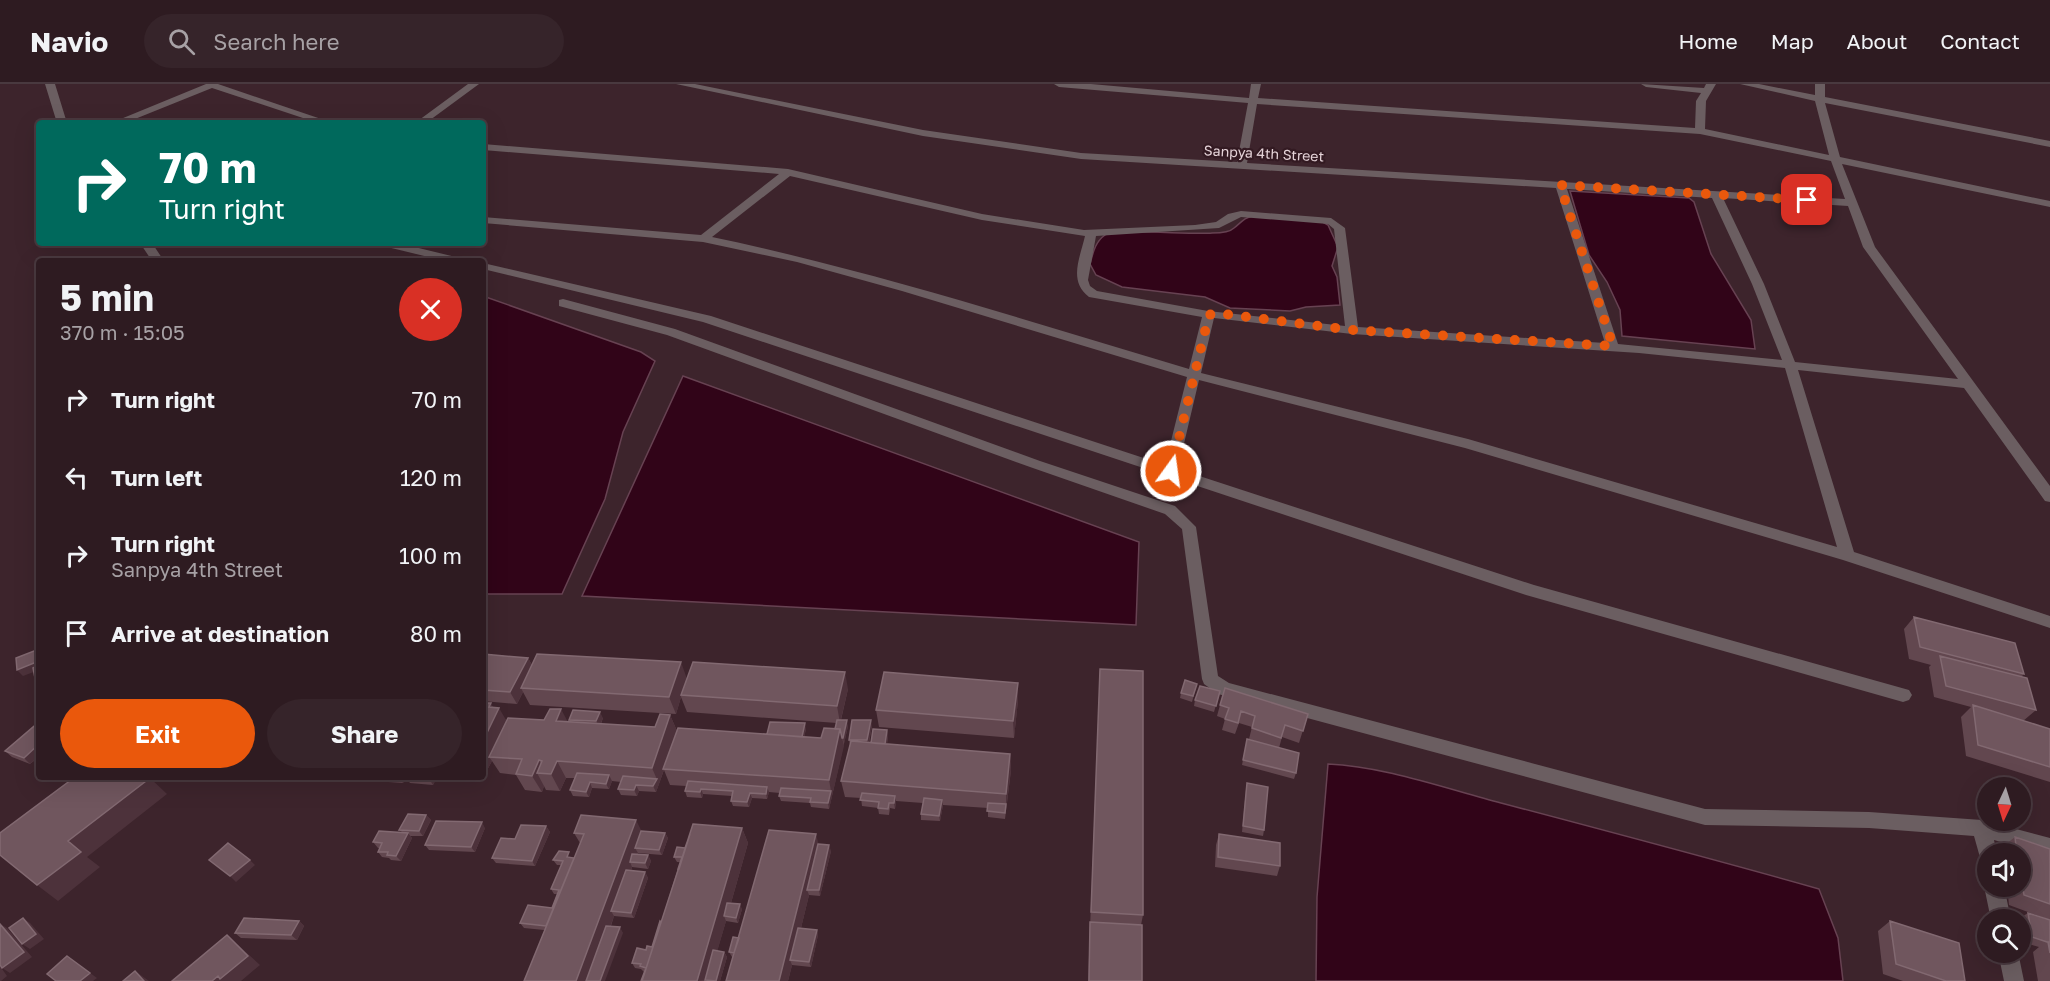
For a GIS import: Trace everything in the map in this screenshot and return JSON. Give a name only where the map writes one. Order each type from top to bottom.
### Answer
[{"type":"street","points":[[50,84],[62,120]]},
{"type":"street","points":[[424,120],[474,84]]},
{"type":"street","name":"Sanpya 4th Street","points":[[681,84],[923,133],[1081,156],[1852,203]]},
{"type":"street","points":[[1059,84],[1113,86],[1252,101],[1700,131],[2050,204]]},
{"type":"street","points":[[1241,166],[1256,84]]},
{"type":"street","points":[[1646,84],[1709,87],[1701,101],[1700,131]]},
{"type":"street","points":[[1746,84],[2050,144]]},
{"type":"street","points":[[1820,84],[1820,100],[1836,160],[1869,247],[2050,497]]},
{"type":"street","points":[[124,120],[212,86],[319,120]]},
{"type":"street","points":[[486,147],[788,172],[982,217],[1091,232],[1195,228],[1219,225],[1232,216],[1241,214],[1332,221],[1339,228],[1352,330]]},
{"type":"street","points":[[703,239],[788,172]]},
{"type":"street","points":[[1560,185],[1613,346]]},
{"type":"street","points":[[1716,195],[1758,284],[1790,365],[1847,556]]},
{"type":"street","points":[[486,220],[703,239],[799,258],[1194,375],[1468,444],[1847,556],[2050,622]]},
{"type":"street","points":[[1091,232],[1082,280],[1085,288],[1093,294],[1209,315],[1216,313],[1352,330],[1613,346],[1968,384]]},
{"type":"street","points":[[396,246],[447,258]]},
{"type":"street","points":[[486,267],[707,319],[1532,591],[1903,695]]},
{"type":"street","points":[[563,303],[610,313],[635,323],[671,332],[1035,464],[1170,510],[1189,527],[1210,679],[1224,689],[1705,817],[1869,820],[1977,828]]},
{"type":"street","points":[[1171,471],[1209,315]]},
{"type":"street","points":[[1993,831],[2050,847]]},
{"type":"street","points":[[2010,963],[2014,981]]},
{"type":"shaded area","points":[[1570,191],[1689,198],[1694,202],[1711,254],[1751,320],[1755,349],[1622,336],[1620,310],[1607,282],[1589,255]]},
{"type":"shaded area","points":[[1253,216],[1321,221],[1328,225],[1338,247],[1332,266],[1337,277],[1340,305],[1306,307],[1290,311],[1230,308],[1205,297],[1122,287],[1096,275],[1090,264],[1095,248],[1105,235],[1123,232],[1221,232],[1232,229]]},
{"type":"shaded area","points":[[486,297],[641,352],[655,361],[623,432],[605,499],[562,594],[486,594]]},
{"type":"shaded area","points":[[683,376],[1139,542],[1136,625],[582,596]]},
{"type":"shaded area","points":[[1328,764],[1371,769],[1415,779],[1819,889],[1838,938],[1843,981],[1316,981],[1317,897]]},
{"type":"building","points":[[1914,617],[2015,643],[2024,674],[1920,647]]},
{"type":"building","points":[[36,650],[36,662],[17,670],[16,658]]},
{"type":"building","points":[[486,654],[528,658],[510,692],[486,690]]},
{"type":"building","points":[[537,654],[681,662],[669,697],[521,688]]},
{"type":"building","points":[[1940,656],[2027,678],[2036,710],[1946,686]]},
{"type":"building","points":[[693,662],[845,672],[837,706],[681,695]]},
{"type":"building","points":[[1100,669],[1143,671],[1143,915],[1091,912]]},
{"type":"building","points":[[884,672],[1018,683],[1013,721],[876,710]]},
{"type":"building","points":[[1185,680],[1197,684],[1193,696],[1181,693]]},
{"type":"building","points":[[1200,686],[1220,691],[1216,706],[1195,700]]},
{"type":"building","points":[[1225,688],[1308,714],[1303,731],[1285,725],[1281,738],[1252,728],[1255,716],[1241,711],[1238,723],[1225,719],[1229,708],[1220,705]]},
{"type":"building","points":[[486,703],[491,703],[489,707],[499,708],[486,735]]},
{"type":"building","points":[[1973,705],[2050,729],[2050,767],[1978,745]]},
{"type":"building","points":[[550,709],[561,709],[556,721],[655,727],[660,714],[670,715],[652,768],[557,761],[551,774],[537,773],[542,761],[539,760],[532,776],[516,774],[522,759],[489,757],[508,718],[544,720]]},
{"type":"building","points":[[573,710],[600,712],[596,721],[569,720]]},
{"type":"building","points":[[837,720],[847,720],[843,738],[840,729],[835,729]]},
{"type":"building","points":[[852,720],[871,720],[867,740],[849,740]]},
{"type":"building","points":[[770,722],[805,723],[802,737],[767,734]]},
{"type":"building","points":[[36,725],[36,747],[24,758],[5,751]]},
{"type":"building","points":[[678,728],[821,738],[824,728],[840,729],[829,780],[663,769]]},
{"type":"building","points":[[873,729],[887,730],[885,744],[871,743]]},
{"type":"building","points":[[1247,739],[1299,753],[1296,773],[1243,760]]},
{"type":"building","points":[[851,741],[1010,754],[1006,794],[841,781]]},
{"type":"building","points":[[577,773],[609,775],[606,784],[590,782],[586,792],[570,790]]},
{"type":"building","points":[[623,776],[657,779],[653,786],[636,785],[634,790],[618,789]]},
{"type":"building","points":[[71,780],[147,780],[68,841],[81,852],[37,885],[0,855],[0,833]]},
{"type":"building","points":[[688,781],[767,787],[766,794],[750,793],[747,802],[731,801],[733,791],[701,789],[700,792],[685,791]]},
{"type":"building","points":[[1247,783],[1268,787],[1264,830],[1243,826]]},
{"type":"building","points":[[781,788],[831,791],[828,803],[810,802],[811,798],[779,796]]},
{"type":"building","points":[[862,793],[895,796],[894,803],[889,803],[888,809],[878,808],[879,802],[860,800]]},
{"type":"building","points":[[924,798],[942,800],[939,816],[921,814]]},
{"type":"building","points":[[988,803],[1006,804],[1005,813],[987,811]]},
{"type":"building","points":[[408,814],[426,815],[419,831],[399,830]]},
{"type":"building","points":[[581,815],[636,820],[576,981],[524,981],[584,834],[574,833]]},
{"type":"building","points":[[436,821],[482,822],[471,847],[425,845]]},
{"type":"building","points":[[693,824],[742,828],[697,981],[642,981]]},
{"type":"building","points":[[521,825],[546,826],[532,861],[492,858],[501,838],[515,839]]},
{"type":"building","points":[[769,830],[816,834],[779,981],[726,981]]},
{"type":"building","points":[[379,831],[408,833],[396,856],[387,855],[388,852],[378,852],[382,843],[373,842]]},
{"type":"building","points":[[641,831],[665,833],[659,850],[635,848]]},
{"type":"building","points":[[690,834],[678,869],[682,857],[674,857],[677,847],[685,848]]},
{"type":"building","points":[[1219,834],[1280,843],[1280,866],[1218,857]]},
{"type":"building","points":[[2015,837],[2050,849],[2050,904],[2030,897],[2031,843],[2016,843]]},
{"type":"building","points":[[228,843],[250,860],[230,876],[209,860]]},
{"type":"building","points":[[818,844],[829,845],[819,890],[807,890]]},
{"type":"building","points":[[559,851],[569,852],[567,857],[574,858],[546,926],[520,923],[528,905],[552,908],[559,890],[551,889],[563,861],[553,860]]},
{"type":"building","points":[[632,854],[648,855],[645,863],[630,862]]},
{"type":"building","points":[[626,870],[645,872],[631,913],[611,911]]},
{"type":"building","points":[[727,903],[740,904],[736,918],[724,916]]},
{"type":"building","points":[[2031,914],[2050,920],[2050,942],[2032,937]]},
{"type":"building","points":[[23,918],[36,934],[22,944],[9,928]]},
{"type":"building","points":[[244,918],[299,921],[291,935],[235,933]]},
{"type":"building","points":[[1890,921],[1959,943],[1965,981],[1946,981],[1896,964]]},
{"type":"building","points":[[661,922],[642,981],[641,981],[646,968],[640,966],[641,964],[632,963],[637,948],[646,950],[647,946],[652,947]]},
{"type":"building","points":[[1090,922],[1142,925],[1142,981],[1089,981]]},
{"type":"building","points":[[0,924],[24,952],[2,968],[0,965]]},
{"type":"building","points":[[606,926],[620,927],[600,981],[586,981]]},
{"type":"building","points":[[798,928],[817,930],[809,962],[790,960]]},
{"type":"building","points":[[227,935],[248,956],[220,979],[218,976],[212,981],[172,981]]},
{"type":"building","points":[[733,937],[739,938],[734,953],[729,952]]},
{"type":"building","points":[[713,950],[724,952],[716,981],[705,980]]},
{"type":"building","points":[[67,956],[90,973],[80,981],[56,981],[47,974]]},
{"type":"building","points":[[135,971],[144,981],[123,981]]},
{"type":"route","points":[[1171,471],[1209,315],[1216,313],[1352,330],[1613,346],[1560,185],[1807,200]]}]
